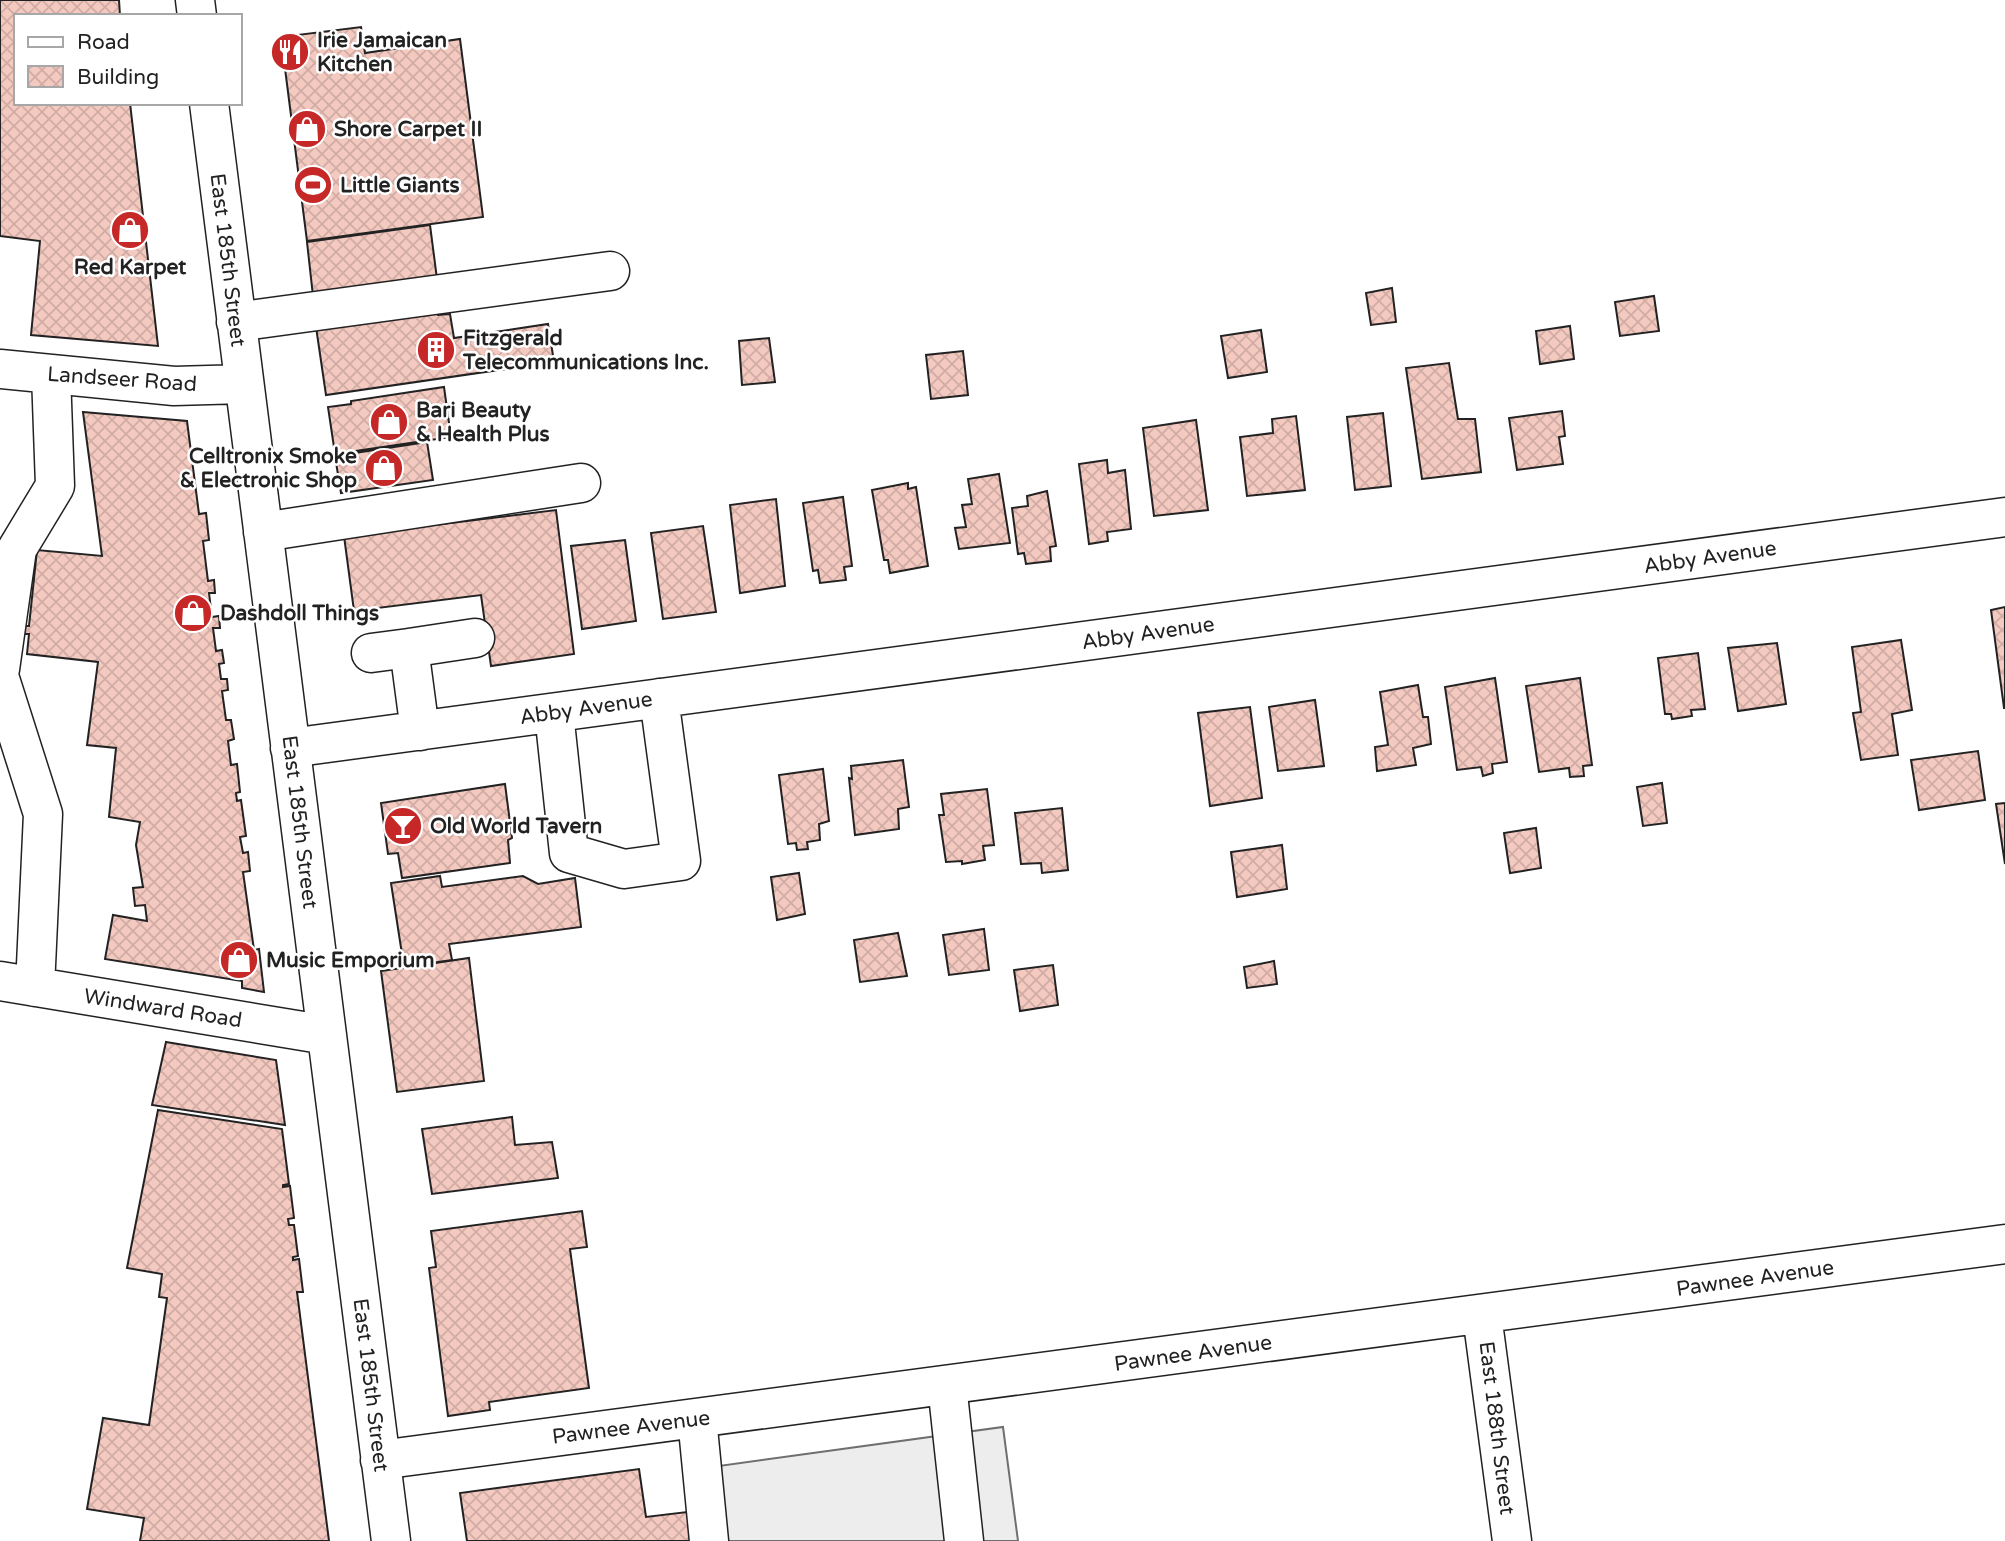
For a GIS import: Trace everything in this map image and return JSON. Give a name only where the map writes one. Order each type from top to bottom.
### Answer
[{"type":"street","name":"East 185th Street","points":[[209,105],[391,1541]]},
{"type":"street","points":[[236,322],[610,271]]},
{"type":"street","name":"Landseer Road","points":[[0,369],[174,386],[244,384]]},
{"type":"street","points":[[0,669],[18,549],[55,486],[51,374]]},
{"type":"street","points":[[263,532],[581,483]]},
{"type":"street","name":"Abby Avenue","points":[[290,748],[2005,517]]},
{"type":"street","points":[[371,653],[475,639]]},
{"type":"street","points":[[409,648],[420,731]]},
{"type":"street","points":[[0,679],[43,814],[18,984]]},
{"type":"street","points":[[554,713],[569,853],[624,869],[681,861],[659,698]]},
{"type":"street","name":"Windward Road","points":[[18,984],[327,1035]]},
{"type":"street","name":"Pawnee Avenue","points":[[380,1460],[2005,1244]]},
{"type":"street","name":"East 188th Street","points":[[1482,1315],[1511,1541]]},
{"type":"street","points":[[947,1385],[964,1541]]},
{"type":"street","points":[[697,1418],[709,1541]]},
{"type":"shaded area","points":[[1003,1427],[1018,1541],[707,1541],[697,1469]]},
{"type":"building","points":[[0,0],[119,0],[120,14],[14,14],[14,105],[130,105],[158,346],[31,335],[40,241],[0,236]]},
{"type":"building","points":[[361,27],[365,53],[460,39],[483,217],[307,241],[281,37]]},
{"type":"building","points":[[430,225],[437,279],[313,296],[307,242]]},
{"type":"building","points":[[1392,288],[1396,322],[1371,325],[1366,293]]},
{"type":"building","points":[[1654,296],[1659,331],[1620,336],[1615,302]]},
{"type":"building","name":"Fitzgerald Telecommunications Inc.","points":[[436,303],[438,315],[450,314],[454,338],[548,324],[554,362],[326,395],[315,320]]},
{"type":"building","points":[[1570,326],[1574,359],[1540,364],[1536,331]]},
{"type":"building","points":[[1261,330],[1267,372],[1228,378],[1221,336]]},
{"type":"building","points":[[769,338],[775,382],[742,385],[739,341]]},
{"type":"building","points":[[963,351],[968,395],[931,399],[926,355]]},
{"type":"building","points":[[1449,363],[1458,419],[1475,419],[1481,472],[1422,479],[1406,368]]},
{"type":"building","name":"Bari Beauty & Health Plus","points":[[444,387],[451,437],[335,454],[328,407]]},
{"type":"building","points":[[1562,411],[1565,436],[1559,437],[1563,464],[1517,470],[1509,418]]},
{"type":"building","points":[[83,412],[187,421],[199,514],[206,513],[209,540],[203,541],[208,581],[214,580],[215,593],[209,593],[212,617],[219,616],[220,628],[213,628],[216,651],[222,650],[224,663],[219,664],[221,679],[227,679],[228,690],[222,691],[226,720],[231,720],[234,739],[228,741],[231,765],[237,764],[240,792],[236,793],[237,801],[241,800],[246,836],[240,837],[243,853],[248,852],[250,871],[243,872],[254,950],[259,949],[264,992],[242,988],[242,981],[105,959],[113,915],[147,921],[145,905],[135,906],[133,888],[143,887],[136,845],[140,822],[109,817],[116,748],[87,745],[98,662],[27,654],[29,634],[24,634],[25,626],[29,626],[37,550],[102,556]]},
{"type":"building","points":[[1383,413],[1391,486],[1355,490],[1347,417]]},
{"type":"building","points":[[1296,416],[1305,490],[1247,496],[1240,437],[1273,433],[1272,419]]},
{"type":"building","points":[[1196,420],[1208,510],[1154,516],[1143,428]]},
{"type":"building","name":"Celltronix Smoke & Electronic Shop","points":[[427,442],[433,480],[341,493],[335,456]]},
{"type":"building","points":[[1107,460],[1108,473],[1125,470],[1131,529],[1107,532],[1108,541],[1089,544],[1079,464]]},
{"type":"building","points":[[999,474],[1010,543],[959,549],[955,528],[966,527],[962,505],[972,504],[968,479]]},
{"type":"building","points":[[908,483],[908,489],[916,487],[928,566],[890,573],[888,560],[884,560],[872,490]]},
{"type":"building","points":[[1047,491],[1056,546],[1050,547],[1051,561],[1026,564],[1024,553],[1018,554],[1012,508],[1028,506],[1027,496]]},
{"type":"building","points":[[843,497],[852,566],[844,567],[846,580],[820,583],[818,570],[813,571],[803,503]]},
{"type":"building","points":[[776,499],[785,586],[740,593],[730,505]]},
{"type":"building","points":[[556,510],[574,654],[491,666],[481,595],[354,611],[344,536]]},
{"type":"building","points":[[703,526],[716,612],[663,619],[651,533]]},
{"type":"building","points":[[625,540],[636,621],[582,629],[571,546]]},
{"type":"building","points":[[2005,607],[2005,708],[2004,708],[1991,610]]},
{"type":"building","points":[[1901,640],[1912,710],[1892,714],[1898,755],[1861,760],[1853,713],[1861,712],[1852,647]]},
{"type":"building","points":[[1777,643],[1786,704],[1738,711],[1728,648]]},
{"type":"building","points":[[1698,653],[1705,709],[1691,710],[1692,716],[1672,719],[1671,714],[1665,714],[1658,658]]},
{"type":"building","points":[[1495,678],[1507,762],[1492,764],[1493,773],[1483,776],[1481,767],[1457,770],[1445,687]]},
{"type":"building","points":[[1580,678],[1592,765],[1583,766],[1584,776],[1570,777],[1569,768],[1539,772],[1526,686]]},
{"type":"building","points":[[1418,685],[1423,717],[1428,717],[1431,744],[1413,748],[1416,765],[1377,771],[1375,747],[1388,745],[1380,692]]},
{"type":"building","points":[[1315,700],[1324,766],[1278,771],[1269,707]]},
{"type":"building","points":[[1250,707],[1262,798],[1210,806],[1198,713]]},
{"type":"building","points":[[1978,751],[1985,800],[1919,810],[1911,760]]},
{"type":"building","points":[[903,760],[909,807],[898,809],[899,829],[855,835],[849,778],[852,779],[851,766]]},
{"type":"building","points":[[823,769],[829,821],[819,824],[820,840],[807,842],[808,849],[797,850],[796,843],[788,844],[779,775]]},
{"type":"building","points":[[1662,783],[1667,823],[1643,826],[1637,787]]},
{"type":"building","points":[[505,784],[512,838],[508,840],[510,863],[402,878],[398,853],[388,854],[381,803]]},
{"type":"building","points":[[987,789],[994,845],[983,846],[985,860],[962,864],[962,861],[946,862],[939,815],[944,815],[941,794]]},
{"type":"building","points":[[2005,803],[2005,864],[1996,804]]},
{"type":"building","points":[[1062,808],[1068,870],[1042,873],[1041,863],[1021,864],[1015,813]]},
{"type":"building","points":[[1536,828],[1541,868],[1510,873],[1504,833]]},
{"type":"building","points":[[1282,845],[1287,889],[1237,897],[1231,852]]},
{"type":"building","points":[[799,873],[805,914],[777,920],[771,877]]},
{"type":"building","points":[[440,876],[442,887],[523,876],[538,884],[575,878],[581,927],[449,944],[452,960],[404,967],[391,883]]},
{"type":"building","points":[[984,929],[989,970],[949,975],[943,935]]},
{"type":"building","points":[[898,933],[907,976],[860,982],[854,940]]},
{"type":"building","points":[[469,958],[484,1081],[397,1092],[381,971]]},
{"type":"building","points":[[1274,961],[1277,984],[1247,988],[1244,967]]},
{"type":"building","points":[[1053,965],[1058,1005],[1020,1011],[1014,970]]},
{"type":"building","points":[[166,1042],[276,1060],[285,1125],[152,1105]]},
{"type":"building","points":[[158,1110],[282,1129],[289,1184],[283,1187],[290,1186],[294,1218],[288,1219],[289,1225],[294,1225],[298,1256],[293,1257],[293,1260],[299,1259],[303,1292],[297,1292],[329,1541],[140,1541],[144,1518],[87,1509],[103,1418],[149,1425],[167,1298],[159,1297],[162,1274],[127,1268]]},
{"type":"building","points":[[512,1117],[515,1145],[552,1142],[558,1178],[432,1194],[422,1129]]},
{"type":"building","points":[[582,1211],[587,1247],[570,1249],[589,1388],[489,1402],[490,1410],[448,1416],[429,1268],[436,1267],[431,1231]]},
{"type":"building","points":[[639,1469],[646,1517],[687,1512],[691,1541],[467,1541],[460,1493]]},
{"type":"place","name":"Irie Jamaican Kitchen","points":[[290,52]]},
{"type":"place","name":"Shore Carpet II","points":[[307,129]]},
{"type":"place","name":"Little Giants","points":[[313,185]]},
{"type":"place","name":"Red Karpet","points":[[130,230]]},
{"type":"place","name":"Fitzgerald Telecommunications Inc.","points":[[436,350]]},
{"type":"place","name":"Bari Beauty & Health Plus","points":[[389,422]]},
{"type":"place","name":"Celltronix Smoke & Electronic Shop","points":[[384,468]]},
{"type":"place","name":"Dashdoll Things","points":[[193,613]]},
{"type":"place","name":"Old World Tavern","points":[[403,826]]},
{"type":"place","name":"Music Emporium","points":[[239,960]]}]
